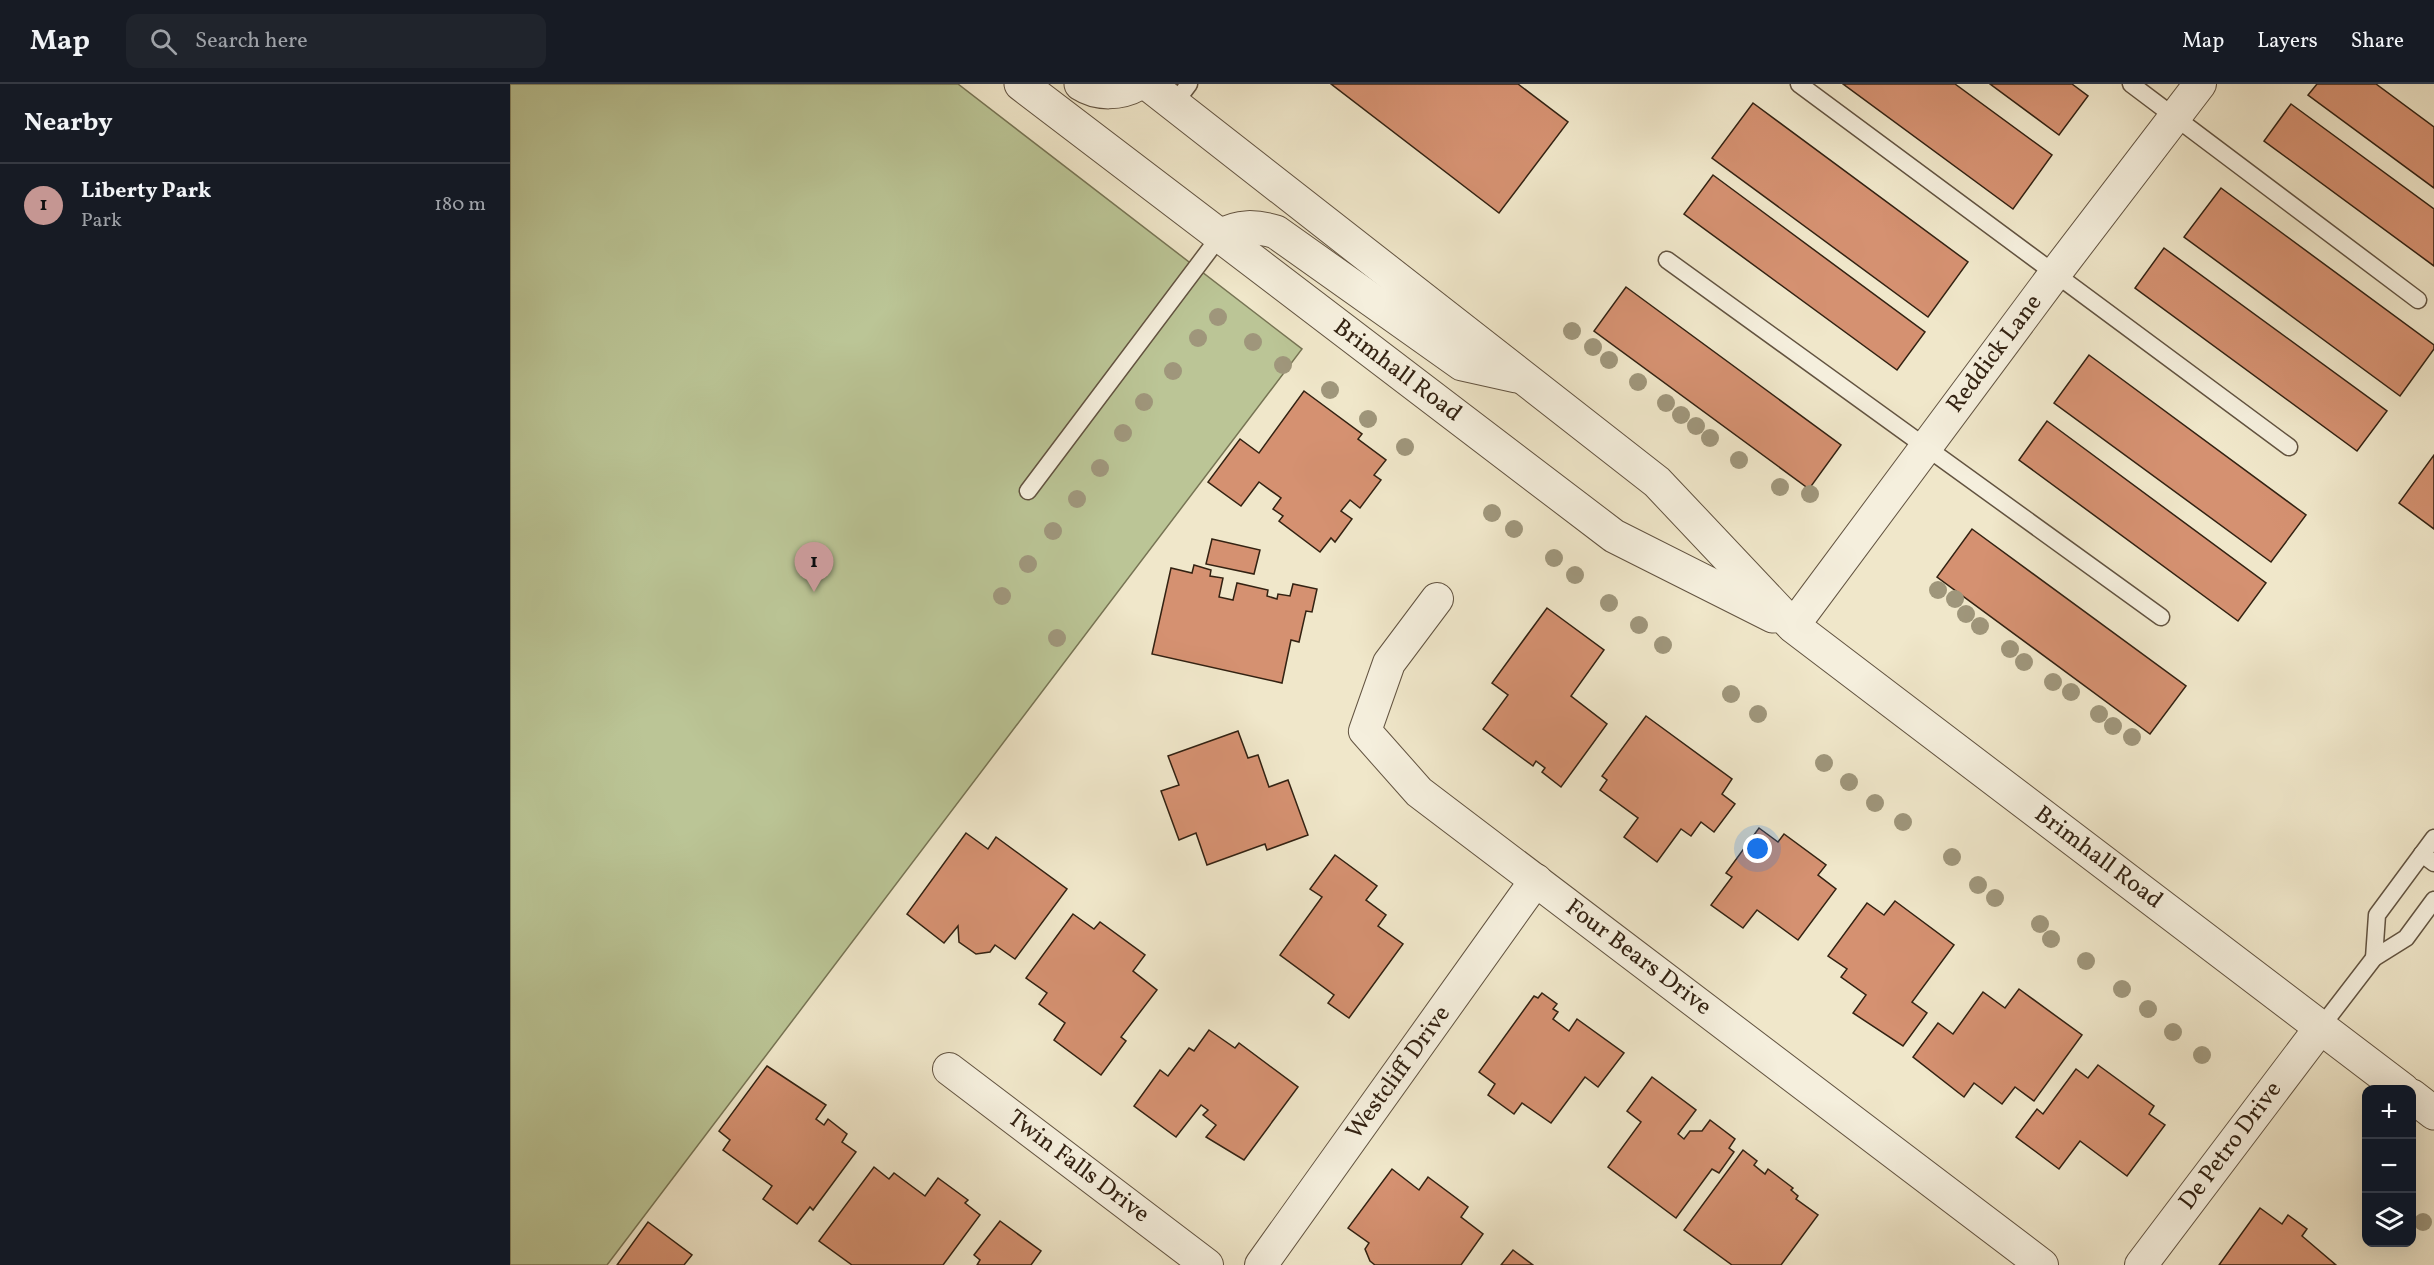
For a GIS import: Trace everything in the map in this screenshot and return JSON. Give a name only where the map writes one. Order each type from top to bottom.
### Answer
[{"type":"street","name":"Brimhall Road","points":[[1021,84],[1614,536],[1793,626]]},
{"type":"street","points":[[1081,84],[1101,91],[1119,92],[1138,84]]},
{"type":"street","name":"Brimhall Road","points":[[1148,84],[1181,94],[1523,378],[1657,482],[1793,626],[2398,1085]]},
{"type":"street","name":"Reddick Lane","points":[[1793,626],[2054,274],[2200,84]]},
{"type":"street","points":[[1220,236],[1241,227],[1258,227],[1276,232],[1462,364],[1523,378]]},
{"type":"street","name":"Four Bears Drive","points":[[1437,599],[1389,663],[1365,731],[1419,792],[2042,1265]]},
{"type":"street","name":"Westcliff Drive","points":[[1261,1265],[1536,880]]},
{"type":"street","name":"De Petro Drive","points":[[2140,1265],[2321,1027]]},
{"type":"street","name":"Twin Falls Drive","points":[[949,1069],[1207,1265]]},
{"type":"street","points":[[2416,1099],[2434,1113]]},
{"type":"lane","points":[[1799,84],[2289,447]]},
{"type":"lane","points":[[2131,84],[2418,300]]},
{"type":"lane","points":[[1028,491],[1220,236]]},
{"type":"lane","points":[[1667,260],[1925,449],[2161,617]]},
{"type":"lane","points":[[2374,958],[2377,915],[2428,859],[2434,838]]},
{"type":"lane","points":[[2321,1027],[2374,958],[2406,938],[2434,900]]},
{"type":"green space","points":[[510,84],[958,84],[1302,349],[607,1265],[510,1265]]},
{"type":"building","points":[[1331,84],[1518,84],[1568,122],[1499,213]]},
{"type":"building","points":[[1843,84],[1955,84],[2052,155],[2013,209]]},
{"type":"building","points":[[1990,84],[2072,84],[2088,96],[2059,135]]},
{"type":"building","points":[[2317,84],[2376,84],[2434,127],[2434,188],[2308,95]]},
{"type":"building","points":[[1753,103],[1968,262],[1928,317],[1712,158]]},
{"type":"building","points":[[2291,104],[2434,209],[2434,266],[2264,141]]},
{"type":"building","points":[[1713,175],[1925,332],[1897,370],[1684,214]]},
{"type":"building","points":[[2221,188],[2434,345],[2434,349],[2400,396],[2184,237]]},
{"type":"building","points":[[2164,248],[2387,411],[2357,451],[2135,288]]},
{"type":"building","points":[[1626,287],[1841,445],[1809,489],[1594,331]]},
{"type":"building","points":[[2089,355],[2306,515],[2271,562],[2054,403]]},
{"type":"building","points":[[1304,391],[1362,434],[1358,439],[1386,460],[1374,475],[1381,480],[1360,508],[1350,500],[1341,511],[1352,519],[1335,542],[1331,538],[1320,552],[1279,521],[1283,516],[1273,509],[1281,498],[1259,482],[1241,506],[1208,482],[1240,439],[1259,453]]},
{"type":"building","points":[[2047,421],[2266,583],[2238,621],[2019,460]]},
{"type":"building","points":[[2434,455],[2434,529],[2399,503]]},
{"type":"building","points":[[1972,529],[2186,686],[2150,734],[1937,577]]},
{"type":"building","points":[[1212,539],[1260,550],[1254,574],[1206,564]]},
{"type":"building","points":[[1194,565],[1211,570],[1210,576],[1223,578],[1219,597],[1233,600],[1237,583],[1268,590],[1267,596],[1277,599],[1278,594],[1290,596],[1293,584],[1317,589],[1312,612],[1306,611],[1299,642],[1291,640],[1282,683],[1152,654],[1171,568],[1192,573]]},
{"type":"building","points":[[1547,608],[1604,650],[1571,696],[1607,724],[1561,787],[1542,772],[1545,768],[1536,761],[1533,766],[1483,729],[1508,695],[1492,683]]},
{"type":"building","points":[[1646,716],[1732,779],[1722,794],[1735,804],[1714,832],[1701,822],[1691,836],[1681,829],[1657,862],[1624,837],[1638,818],[1600,790],[1607,780],[1602,776]]},
{"type":"building","points":[[1238,731],[1248,758],[1258,755],[1269,787],[1288,780],[1308,835],[1267,850],[1265,844],[1207,865],[1196,833],[1179,840],[1161,791],[1179,785],[1168,756]]},
{"type":"building","points":[[1759,828],[1778,842],[1784,834],[1826,865],[1818,875],[1836,889],[1798,940],[1757,910],[1743,928],[1711,905],[1732,877],[1726,873]]},
{"type":"building","points":[[966,833],[988,849],[996,837],[1067,889],[1015,959],[995,945],[990,952],[976,954],[959,942],[958,926],[944,943],[907,914]]},
{"type":"building","points":[[1335,855],[1377,886],[1366,900],[1386,915],[1378,926],[1403,944],[1349,1018],[1328,1003],[1334,995],[1280,955],[1322,897],[1310,889]]},
{"type":"building","points":[[1895,901],[1954,945],[1912,1002],[1927,1013],[1903,1046],[1853,1013],[1866,995],[1841,977],[1847,969],[1828,956],[1867,903],[1884,915]]},
{"type":"building","points":[[1073,914],[1094,929],[1100,922],[1145,955],[1133,971],[1157,990],[1121,1037],[1126,1041],[1101,1075],[1054,1040],[1065,1023],[1039,1004],[1047,993],[1026,978]]},
{"type":"building","points":[[2019,989],[2082,1035],[2034,1101],[2015,1087],[2002,1104],[1974,1083],[1964,1097],[1913,1057],[1938,1023],[1953,1034],[1983,992],[2005,1008]]},
{"type":"building","points":[[1542,993],[1557,1004],[1553,1009],[1558,1012],[1553,1019],[1569,1031],[1577,1019],[1624,1053],[1598,1087],[1585,1077],[1551,1123],[1522,1103],[1514,1114],[1488,1095],[1495,1084],[1479,1072],[1534,996],[1538,998]]},
{"type":"building","points":[[1209,1030],[1235,1048],[1239,1043],[1298,1087],[1244,1160],[1206,1137],[1216,1125],[1203,1115],[1208,1110],[1201,1105],[1176,1137],[1134,1106],[1160,1070],[1168,1076],[1189,1048],[1194,1051]]},
{"type":"building","points":[[2098,1065],[2154,1106],[2149,1114],[2165,1125],[2127,1176],[2080,1141],[2059,1169],[2016,1137],[2037,1109],[2043,1114],[2076,1069],[2088,1078]]},
{"type":"building","points":[[767,1066],[826,1105],[816,1119],[824,1125],[828,1119],[847,1134],[842,1142],[856,1152],[813,1210],[810,1207],[797,1224],[763,1199],[772,1186],[723,1150],[730,1140],[719,1131]]},
{"type":"building","points":[[1652,1077],[1696,1110],[1678,1134],[1684,1139],[1690,1131],[1702,1131],[1710,1120],[1735,1139],[1729,1148],[1734,1152],[1719,1173],[1712,1169],[1676,1218],[1608,1167],[1641,1122],[1627,1111]]},
{"type":"building","points":[[1743,1150],[1757,1161],[1754,1165],[1765,1174],[1768,1169],[1793,1188],[1791,1190],[1798,1196],[1796,1199],[1818,1215],[1781,1265],[1732,1265],[1684,1230]]},
{"type":"building","points":[[874,1167],[889,1179],[894,1173],[925,1196],[938,1178],[968,1200],[965,1203],[980,1215],[943,1265],[852,1265],[819,1241]]},
{"type":"building","points":[[1392,1169],[1419,1190],[1428,1177],[1468,1207],[1461,1217],[1483,1234],[1461,1265],[1375,1265],[1370,1261],[1365,1249],[1369,1243],[1348,1228]]},
{"type":"building","points":[[2260,1208],[2282,1224],[2288,1215],[2307,1229],[2302,1236],[2336,1265],[2219,1265]]},
{"type":"building","points":[[1000,1221],[1041,1251],[1031,1265],[977,1265],[980,1260],[974,1255]]},
{"type":"building","points":[[648,1222],[692,1255],[684,1265],[617,1265]]},
{"type":"building","points":[[1513,1250],[1533,1265],[1501,1265]]},
{"type":"place","name":"Liberty Park","points":[[814,592]]}]
